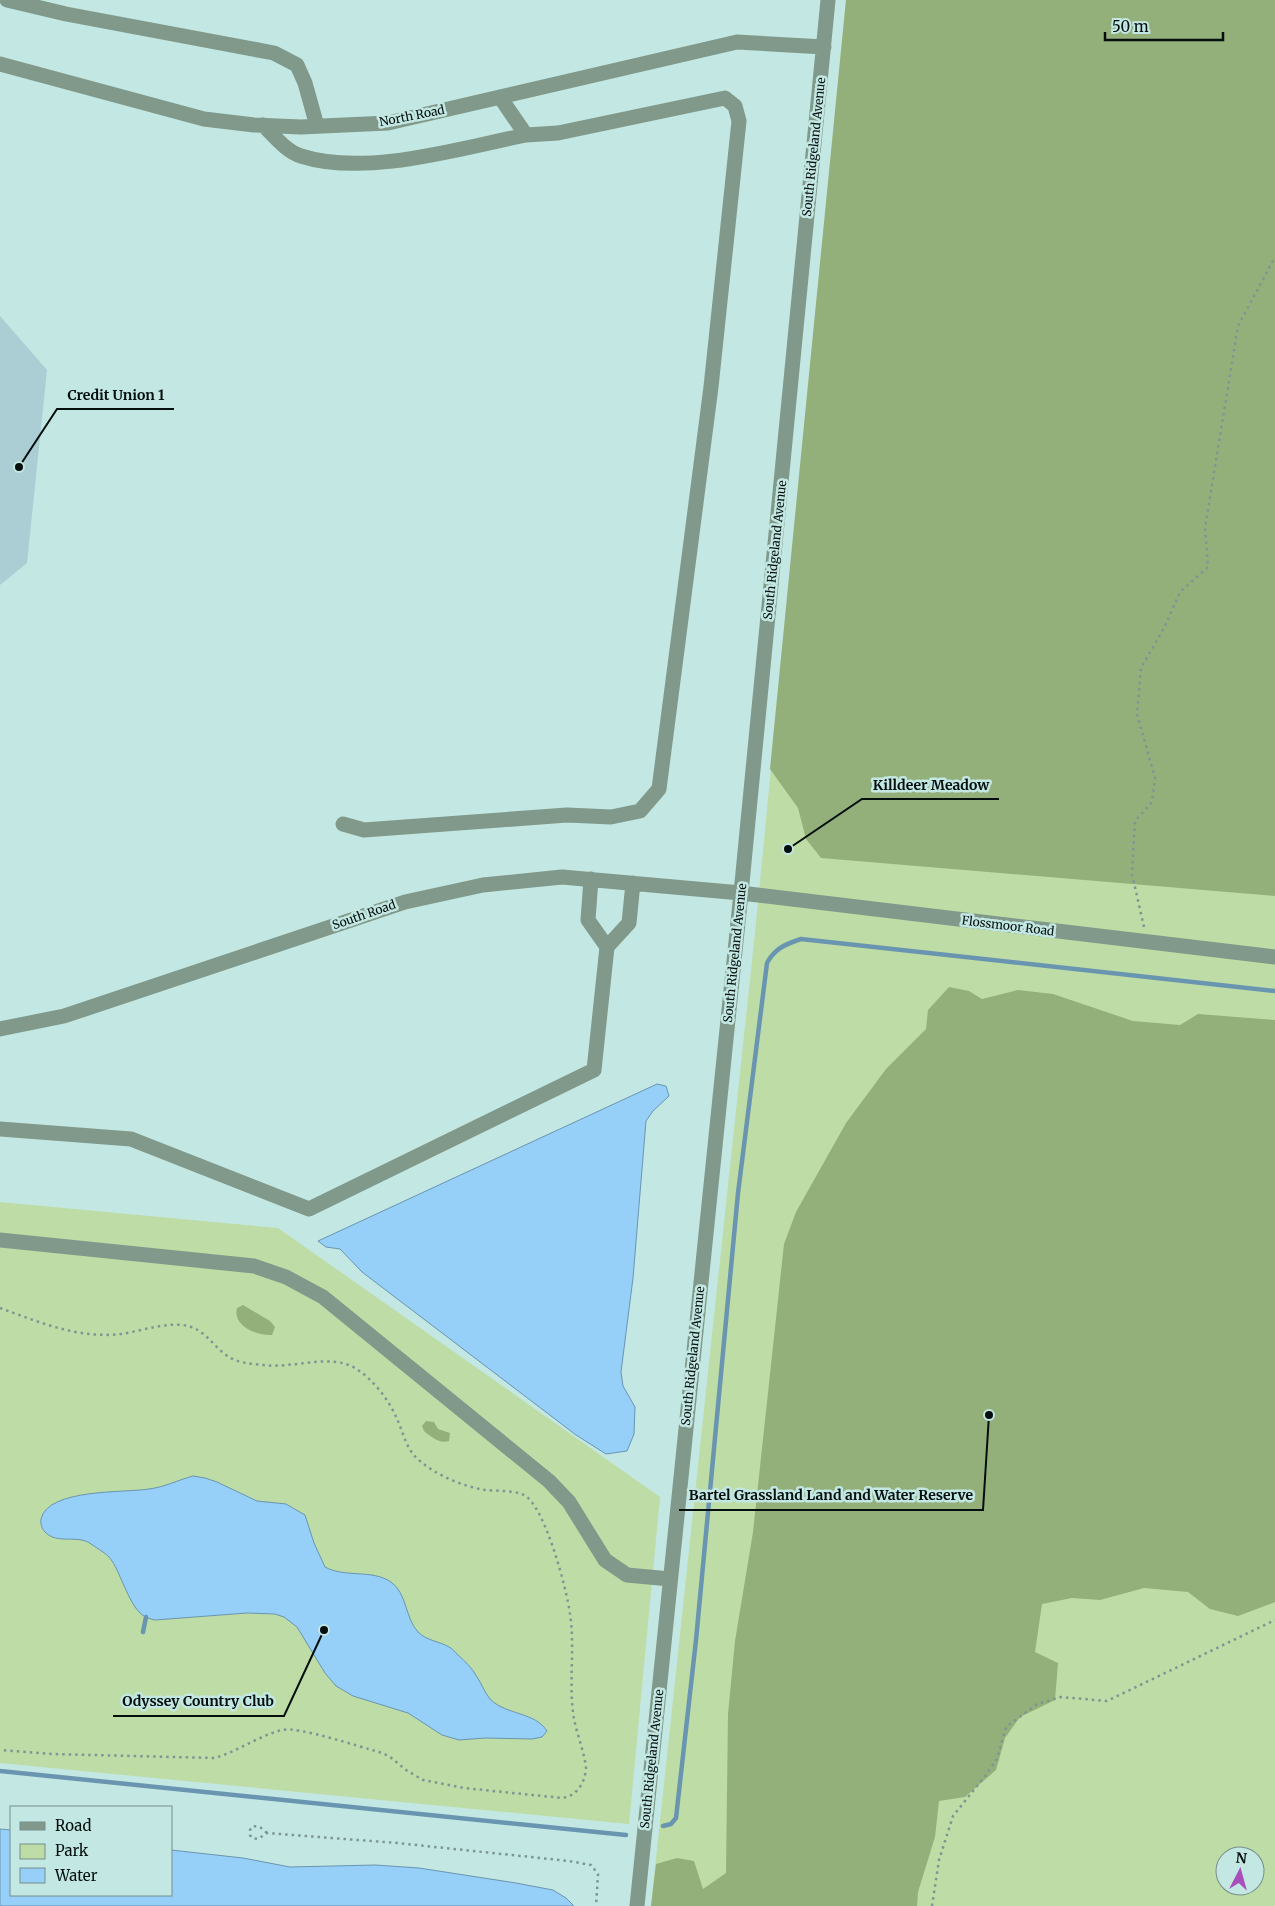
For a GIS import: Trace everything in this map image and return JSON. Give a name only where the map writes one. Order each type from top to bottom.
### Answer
[{"type":"street","points":[[7,0],[66,14],[274,53],[297,65],[305,83],[317,126]]},
{"type":"street","name":"South Ridgeland Avenue","points":[[637,1906],[742,893],[828,0]]},
{"type":"street","name":"North Road","points":[[0,64],[204,119],[263,125],[317,126],[388,123],[737,42],[824,47]]},
{"type":"street","points":[[500,97],[526,135]]},
{"type":"street","points":[[263,125],[290,150],[300,156],[348,164],[399,161],[526,135],[558,133],[725,98],[735,106],[739,121],[711,387],[659,789],[640,811],[611,817],[567,815],[364,830],[343,824]]},
{"type":"street","name":"South Road","points":[[0,1029],[64,1016],[405,902],[483,885],[562,877],[742,893]]},
{"type":"street","points":[[591,879],[588,920],[607,947]]},
{"type":"street","points":[[0,1129],[131,1139],[308,1209],[594,1070],[607,947],[629,924],[633,883]]},
{"type":"street","name":"Flossmoor Road","points":[[742,893],[1275,957]]},
{"type":"street","points":[[0,1240],[254,1266],[286,1277],[323,1297],[549,1480],[569,1502],[605,1560],[627,1575],[670,1580]]},
{"type":"path","points":[[1147,943],[1132,874],[1135,821],[1152,802],[1155,778],[1137,714],[1141,668],[1164,628],[1180,592],[1208,567],[1205,528],[1238,326],[1275,257]]},
{"type":"path","points":[[0,1308],[69,1331],[93,1335],[120,1334],[183,1325],[199,1330],[228,1357],[239,1362],[279,1367],[322,1361],[342,1363],[355,1368],[384,1396],[398,1420],[411,1452],[420,1461],[455,1482],[470,1487],[525,1496],[532,1503],[550,1536],[570,1614],[572,1708],[585,1762],[586,1775],[576,1792],[569,1797],[562,1798],[464,1788],[423,1780],[406,1770],[389,1756],[380,1752],[291,1729],[273,1734],[214,1758],[52,1754],[0,1750]]},
{"type":"path","points":[[932,1906],[939,1860],[953,1816],[997,1759],[1006,1727],[1037,1704],[1061,1697],[1107,1701],[1275,1620]]},
{"type":"path","points":[[267,1834],[260,1827],[253,1826],[250,1830],[252,1838],[258,1839],[267,1834],[397,1843],[591,1865],[598,1874],[596,1906]]},
{"type":"green space","points":[[846,0],[1275,0],[1275,1906],[651,1906],[755,933]]},
{"type":"green space","points":[[846,0],[1275,0],[1275,896],[821,858],[806,839],[798,808],[770,769]]},
{"type":"green space","points":[[949,987],[969,991],[982,999],[1018,990],[1053,994],[1133,1021],[1180,1025],[1198,1014],[1275,1020],[1275,1602],[1238,1616],[1210,1609],[1188,1592],[1144,1588],[1100,1600],[1072,1598],[1042,1604],[1035,1652],[1058,1663],[1055,1700],[1020,1717],[1005,1738],[996,1770],[965,1797],[939,1801],[935,1837],[918,1892],[917,1906],[651,1906],[656,1864],[677,1858],[694,1861],[703,1889],[726,1873],[728,1714],[735,1641],[753,1532],[784,1244],[796,1212],[846,1123],[886,1069],[926,1029],[928,1010]]},
{"type":"green space","points":[[0,1202],[278,1228],[660,1497],[629,1824],[0,1763]]},
{"type":"green space","points":[[243,1305],[270,1321],[275,1327],[272,1335],[253,1332],[242,1325],[236,1314],[237,1308]]},
{"type":"green space","points":[[426,1421],[434,1422],[438,1429],[450,1433],[449,1441],[439,1441],[424,1431],[422,1426]]},
{"type":"water","points":[[657,1084],[666,1086],[669,1096],[653,1111],[646,1121],[633,1278],[621,1372],[623,1386],[635,1407],[634,1434],[627,1451],[606,1454],[576,1435],[362,1272],[340,1249],[326,1247],[318,1241]]},
{"type":"water","points":[[193,1476],[217,1482],[257,1501],[286,1504],[305,1515],[314,1543],[325,1567],[341,1572],[367,1574],[384,1578],[391,1582],[400,1592],[418,1632],[452,1649],[466,1662],[491,1700],[498,1705],[535,1720],[547,1731],[542,1737],[532,1739],[485,1738],[459,1740],[442,1735],[408,1713],[353,1696],[336,1686],[325,1673],[297,1627],[284,1617],[275,1614],[247,1613],[155,1620],[148,1618],[134,1606],[110,1558],[86,1541],[50,1536],[44,1531],[42,1526],[41,1519],[47,1509],[58,1502],[72,1497],[155,1488]]},
{"type":"water","points":[[0,1829],[10,1830],[10,1896],[172,1896],[172,1850],[243,1858],[290,1867],[375,1865],[419,1868],[553,1890],[566,1898],[574,1906],[0,1906]]},
{"type":"building","points":[[0,316],[47,370],[27,563],[0,585]]},
{"type":"waterway","points":[[663,1826],[671,1824],[676,1818],[696,1640],[738,1193],[767,963],[770,958],[781,947],[801,939],[1275,991]]},
{"type":"waterway","points":[[143,1632],[146,1617]]},
{"type":"waterway","points":[[0,1771],[626,1835]]},
{"type":"place","name":"Credit Union 1","points":[[19,467]]},
{"type":"place","name":"Killdeer Meadow","points":[[788,849]]},
{"type":"place","name":"Bartel Grassland Land and Water Reserve","points":[[989,1415]]},
{"type":"place","name":"Odyssey Country Club","points":[[324,1630]]}]
